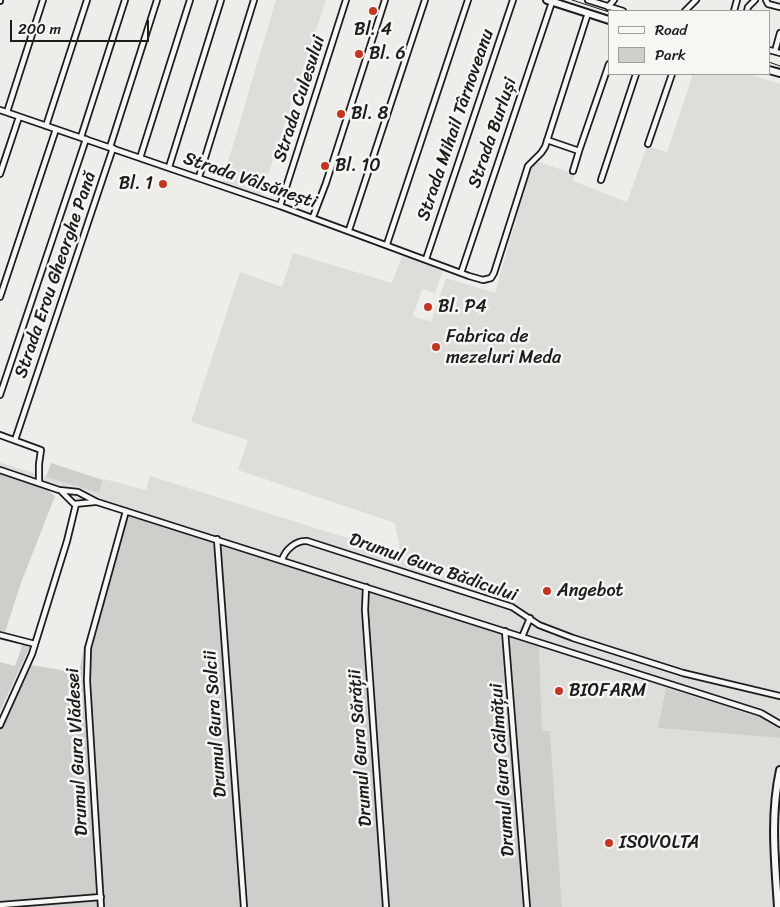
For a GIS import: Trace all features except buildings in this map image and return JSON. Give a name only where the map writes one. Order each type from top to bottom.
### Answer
[{"type":"main road","points":[[549,1],[608,20]]},
{"type":"main road","points":[[778,907],[773,817],[780,770]]},
{"type":"street","points":[[7,112],[43,0]]},
{"type":"street","points":[[46,126],[87,0]]},
{"type":"street","points":[[0,395],[83,138],[124,0]]},
{"type":"street","name":"Strada Erou Gheorghe Pană","points":[[15,440],[112,148],[157,0]]},
{"type":"street","points":[[140,158],[190,0]]},
{"type":"street","points":[[169,168],[221,0]]},
{"type":"street","points":[[199,178],[254,0]]},
{"type":"street","name":"Strada Culesului","points":[[280,206],[346,0]]},
{"type":"street","points":[[313,217],[326,183],[385,0]]},
{"type":"street","points":[[349,230],[425,0]]},
{"type":"street","points":[[387,244],[468,0]]},
{"type":"street","name":"Strada Mihail Târnoveanu","points":[[426,259],[513,0]]},
{"type":"street","points":[[588,0],[619,10]]},
{"type":"street","points":[[608,7],[614,0]]},
{"type":"street","points":[[686,10],[696,0]]},
{"type":"street","points":[[747,10],[755,0]]},
{"type":"street","points":[[766,0],[768,4],[780,8]]},
{"type":"street","name":"Strada Burluși","points":[[461,273],[549,1]]},
{"type":"street","points":[[579,151],[547,140],[588,13]]},
{"type":"street","points":[[777,52],[780,33]]},
{"type":"street","points":[[573,171],[608,67]]},
{"type":"street","points":[[601,180],[636,75]]},
{"type":"street","points":[[648,144],[672,75]]},
{"type":"street","name":"Strada Vâlsănești","points":[[0,110],[313,217],[483,280],[489,279],[494,273],[528,166],[541,153],[547,140]]},
{"type":"street","points":[[0,174],[19,117]]},
{"type":"street","points":[[0,297],[56,129]]},
{"type":"street","points":[[0,434],[41,450],[39,482]]},
{"type":"street","points":[[0,470],[59,490],[82,495],[35,644],[25,671],[0,724]]},
{"type":"street","points":[[59,490],[78,503],[97,502]]},
{"type":"street","points":[[71,500],[71,496],[74,493]]},
{"type":"street","name":"Drumul Gura Bădicului","points":[[82,495],[126,512],[217,539],[760,713],[780,724]]},
{"type":"street","name":"Drumul Gura Vlădesei","points":[[101,907],[87,656],[126,512]]},
{"type":"street","name":"Drumul Gura Solcii","points":[[217,539],[244,907]]},
{"type":"street","name":"Drumul Gura Bădicului","points":[[282,560],[283,556],[295,544],[301,540],[307,541],[512,607],[547,629],[692,675],[780,696]]},
{"type":"street","name":"Drumul Gura Sărății","points":[[366,587],[365,610],[386,907]]},
{"type":"street","points":[[522,636],[530,618]]},
{"type":"street","name":"Drumul Gura Călmățui","points":[[505,631],[527,907]]},
{"type":"street","points":[[0,635],[35,644]]},
{"type":"street","points":[[0,905],[101,897]]},
{"type":"shaded area","points":[[276,0],[326,0],[261,196],[222,182]]},
{"type":"shaded area","points":[[693,75],[751,75],[780,84],[780,730],[767,720],[658,728],[780,738],[780,810],[776,811],[780,907],[562,907],[550,731],[542,731],[539,644],[57,492],[58,486],[0,467],[0,461],[98,493],[104,479],[146,490],[150,476],[401,555],[395,523],[238,470],[248,440],[191,422],[240,272],[282,287],[293,253],[392,283],[402,256],[443,271],[435,293],[422,289],[413,316],[431,322],[446,278],[495,293],[532,164],[538,162],[575,174],[573,181],[627,202],[647,146],[667,152]]},
{"type":"green space","points":[[51,463],[103,480],[99,493],[46,477]]},
{"type":"green space","points":[[0,473],[46,489],[55,496],[21,583],[5,632],[0,631]]},
{"type":"green space","points":[[127,515],[539,644],[542,731],[550,731],[562,907],[0,907],[0,730],[31,665],[79,673],[84,646],[87,646],[95,615],[99,616]]},
{"type":"green space","points":[[23,643],[30,645],[29,649],[0,711],[0,662],[15,666]]},
{"type":"green space","points":[[666,688],[767,720],[780,730],[780,738],[658,728]]},
{"type":"railway","points":[[572,0],[608,12]]},
{"type":"railway","points":[[770,62],[780,66]]},
{"type":"place","name":"Bl. 4","points":[[373,11]]},
{"type":"place","name":"Bl. 6","points":[[359,54]]},
{"type":"place","name":"Bl. 8","points":[[341,114]]},
{"type":"place","name":"Bl. 10","points":[[325,166]]},
{"type":"place","name":"Bl. 1","points":[[163,184]]},
{"type":"place","name":"Bl. P4","points":[[428,307]]},
{"type":"place","name":"Fabrica de mezeluri Meda","points":[[436,347]]},
{"type":"place","name":"Angebot","points":[[547,591]]},
{"type":"place","name":"BIOFARM","points":[[559,691]]},
{"type":"place","name":"ISOVOLTA","points":[[609,843]]}]
